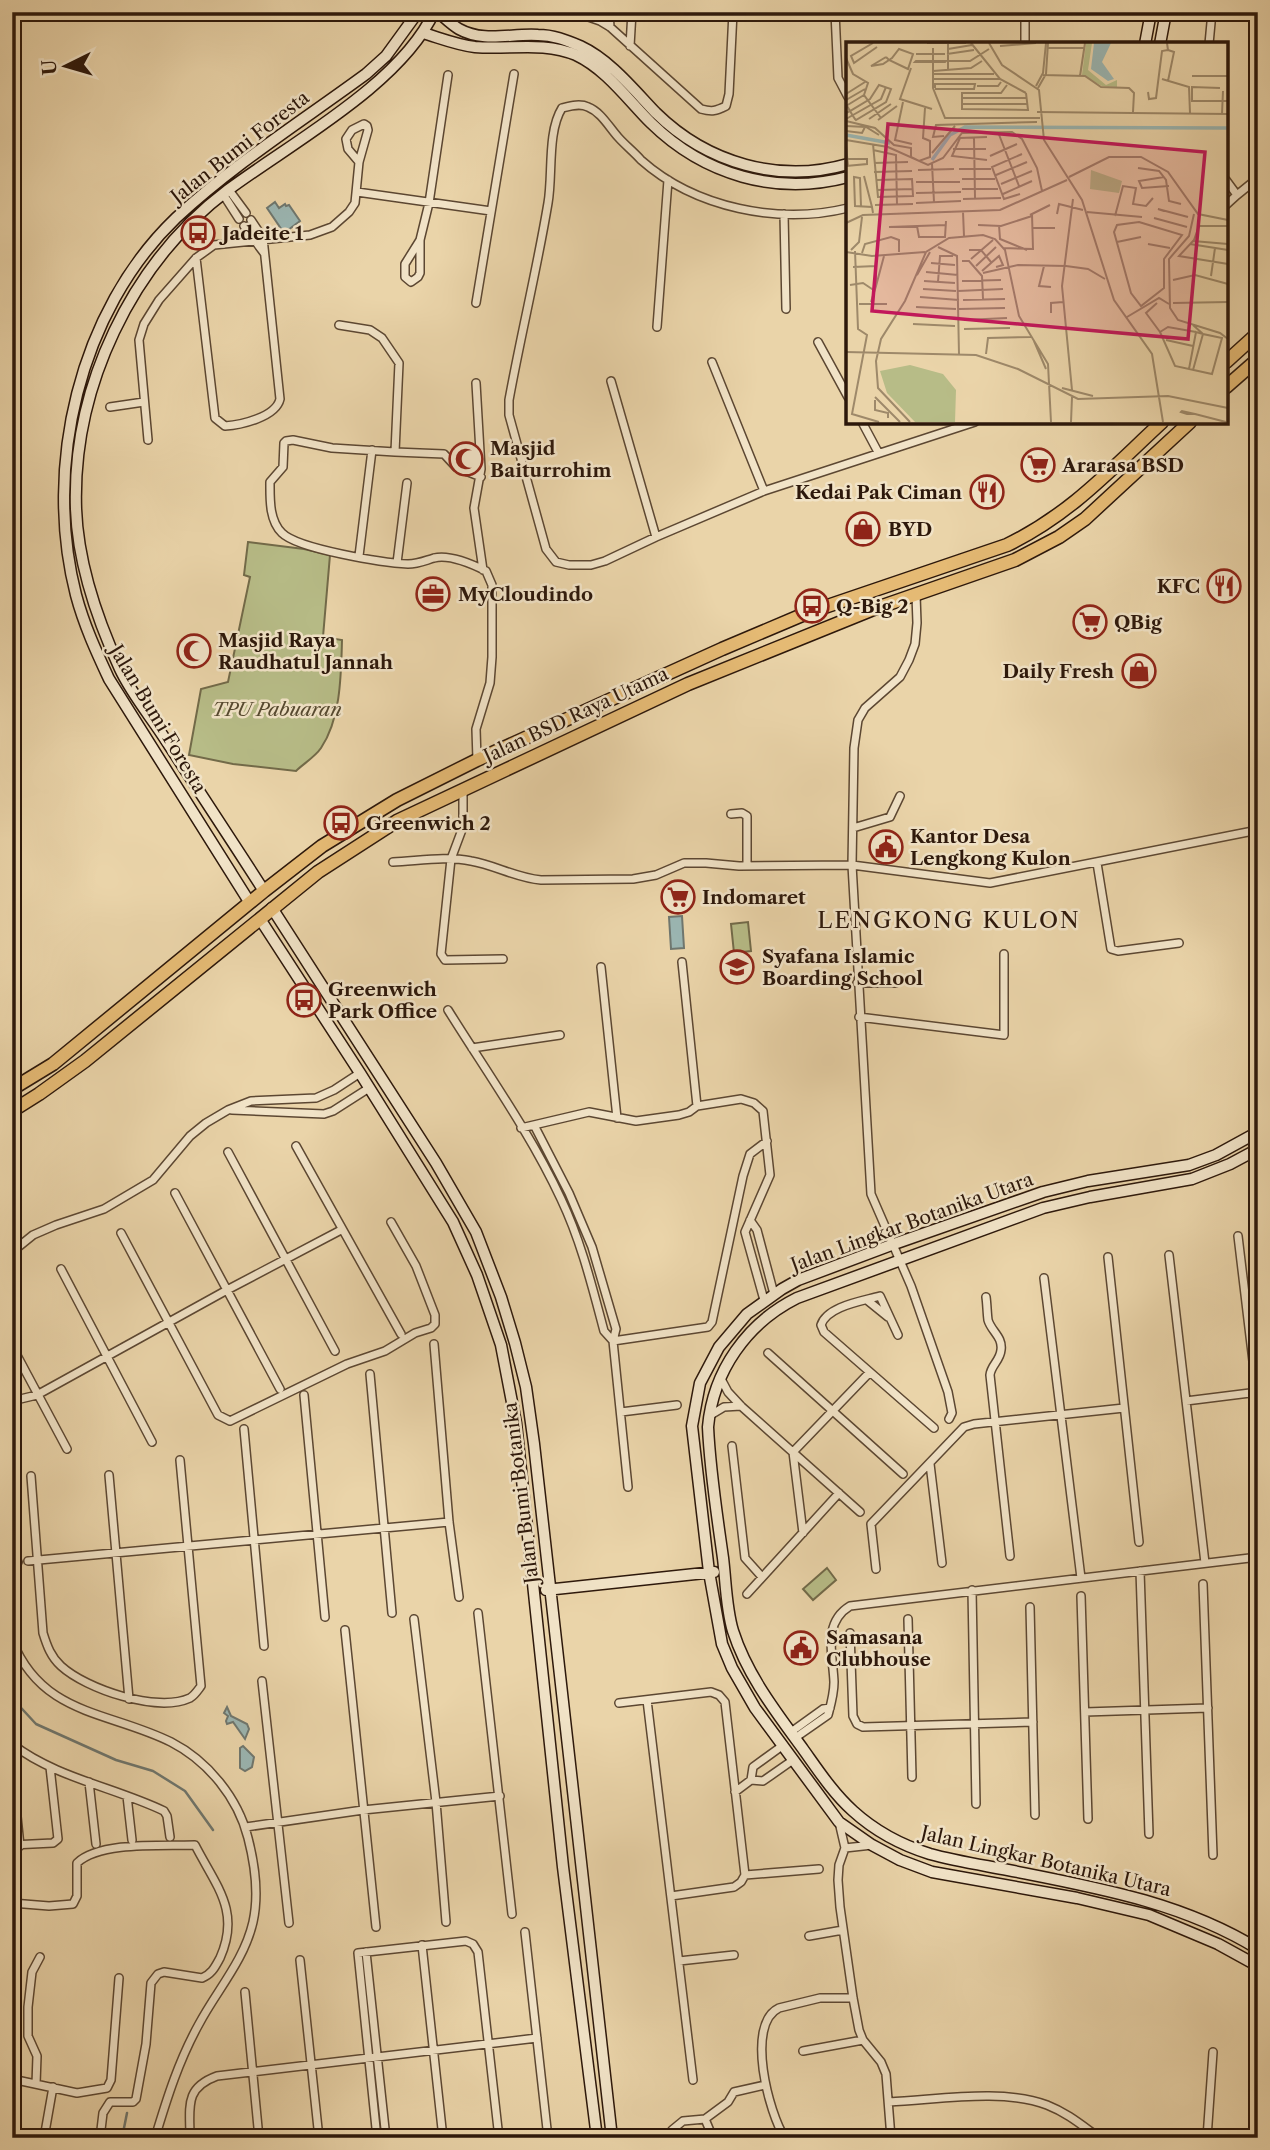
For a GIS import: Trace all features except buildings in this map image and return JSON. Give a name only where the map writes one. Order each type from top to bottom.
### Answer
[{"type":"main road","name":"Jalan Bumi Foresta","points":[[250,903],[109,679],[93,645],[76,592],[64,515],[65,471],[71,427],[84,370],[98,333],[120,291],[158,238],[218,182],[366,74],[394,46],[418,12]]},
{"type":"main road","name":"Jalan Bumi Foresta","points":[[264,891],[121,673],[87,581],[76,510],[77,467],[97,375],[112,335],[132,297],[182,233],[226,192],[369,90],[423,33],[436,12]]},
{"type":"main road","points":[[436,12],[460,30],[486,37],[549,36],[582,47],[616,72],[676,138],[748,166],[764,170],[814,172],[846,164]]},
{"type":"main road","points":[[1145,42],[1151,12]]},
{"type":"main road","points":[[1160,42],[1166,12]]},
{"type":"main road","points":[[454,42],[460,30]]},
{"type":"main road","points":[[423,33],[482,48],[544,47],[574,55],[608,79],[714,168],[746,178],[803,184],[846,177]]},
{"type":"main road","points":[[218,182],[226,192]]},
{"type":"main road","points":[[1228,360],[1258,333]]},
{"type":"main road","points":[[1228,385],[1258,359]]},
{"type":"main road","name":"Jalan BSD Raya Utama","points":[[12,1089],[53,1064],[264,891],[362,820],[430,782],[678,667],[807,613],[1007,545],[1049,523],[1074,504],[1158,424]]},
{"type":"main road","name":"Jalan BSD Raya Utama","points":[[12,1111],[77,1067],[272,908],[362,841],[463,788],[688,684],[1032,552],[1085,519],[1188,424]]},
{"type":"main road","points":[[1110,471],[1124,484]]},
{"type":"main road","points":[[678,667],[688,684]]},
{"type":"main road","points":[[134,718],[146,710]]},
{"type":"main road","name":"Jalan Bumi Botanika","points":[[272,908],[436,1163],[476,1232],[501,1297],[526,1387],[612,2138]]},
{"type":"main road","name":"Jalan Bumi Botanika","points":[[260,919],[427,1178],[462,1239],[494,1318],[507,1369],[516,1423],[564,1867],[597,2138]]},
{"type":"main road","name":"Jalan Lingkar Botanika Utara","points":[[1258,1132],[1216,1155],[1189,1165],[1088,1181],[1043,1192],[798,1280],[764,1300],[737,1324],[719,1347],[700,1383],[692,1445],[709,1573],[722,1644],[732,1668],[755,1708],[839,1822],[872,1845],[900,1860],[932,1872],[1100,1903],[1149,1915],[1218,1944],[1258,1966]]},
{"type":"main road","name":"Jalan Lingkar Botanika Utara","points":[[1258,1149],[1192,1179],[1042,1208],[806,1293],[781,1307],[754,1328],[734,1352],[720,1377],[709,1416],[709,1452],[724,1571],[732,1628],[738,1645],[754,1679],[793,1735],[852,1810],[877,1830],[903,1845],[933,1855],[1104,1889],[1184,1912],[1224,1930],[1258,1950]]},
{"type":"main road","points":[[1088,1181],[1090,1197]]},
{"type":"main road","points":[[462,1239],[476,1232]]},
{"type":"main road","points":[[535,1591],[724,1571]]},
{"type":"main road","points":[[564,1867],[579,1864]]},
{"type":"main road","points":[[1100,1903],[1104,1889]]},
{"type":"street","points":[[573,12],[610,27],[701,109],[716,111],[726,106],[729,94],[733,12]]},
{"type":"street","points":[[609,12],[610,27]]},
{"type":"street","points":[[630,46],[632,12]]},
{"type":"street","points":[[835,12],[838,78],[846,93]]},
{"type":"street","points":[[1025,12],[1025,42]]},
{"type":"street","points":[[1209,42],[1212,12]]},
{"type":"street","points":[[476,303],[514,74]]},
{"type":"street","points":[[420,240],[405,264],[405,277],[411,282],[420,273],[420,240],[429,203],[448,75]]},
{"type":"street","points":[[846,208],[818,214],[784,214],[749,211],[710,201],[668,180],[644,162],[587,106],[562,108],[555,120],[551,184],[542,240],[509,400],[509,415],[546,549],[556,562],[569,565],[591,565],[605,561],[764,491],[969,424]]},
{"type":"street","points":[[148,440],[139,340],[141,331],[159,300],[196,258],[214,245],[310,235],[323,231],[349,212],[355,203],[359,162],[368,130],[364,124],[352,130],[346,139],[348,149],[359,162]]},
{"type":"street","points":[[1228,203],[1258,178]]},
{"type":"street","points":[[657,327],[668,180]]},
{"type":"street","points":[[1228,183],[1237,195]]},
{"type":"street","points":[[196,258],[215,418],[225,426],[233,426],[269,413],[277,407],[280,399],[263,238],[249,216],[226,192]]},
{"type":"street","points":[[226,192],[241,222],[264,253]]},
{"type":"street","points":[[357,192],[491,211]]},
{"type":"street","points":[[784,214],[786,309]]},
{"type":"street","points":[[339,325],[370,330],[382,338],[399,363],[395,452]]},
{"type":"street","points":[[818,342],[846,393]]},
{"type":"street","points":[[712,362],[764,491]]},
{"type":"street","points":[[611,381],[656,537]]},
{"type":"street","points":[[476,383],[481,435],[481,477],[474,508],[483,570]]},
{"type":"street","points":[[110,407],[144,402]]},
{"type":"street","points":[[863,424],[878,452]]},
{"type":"street","points":[[477,760],[476,729],[489,683],[492,657],[490,579],[483,570],[459,560],[442,558],[422,563],[397,563],[302,544],[283,534],[272,516],[270,482],[283,467],[286,440],[332,448],[444,454],[456,467],[481,477]]},
{"type":"street","points":[[359,556],[372,450]]},
{"type":"street","points":[[397,563],[407,483]]},
{"type":"street","points":[[916,595],[915,645],[909,660],[900,677],[865,708],[858,720],[854,748],[852,865],[871,1194],[900,1259],[948,1392],[951,1413],[949,1419]]},
{"type":"street","points":[[463,788],[463,827],[450,859],[440,954],[446,960],[503,959]]},
{"type":"street","points":[[853,828],[890,817],[901,796]]},
{"type":"street","points":[[731,814],[742,813],[747,816],[747,866]]},
{"type":"street","points":[[393,862],[450,859],[471,861],[523,878],[541,880],[648,878],[684,863],[747,866],[852,865],[989,883],[1258,830]]},
{"type":"street","points":[[1097,863],[1111,949],[1118,951],[1179,943]]},
{"type":"street","points":[[859,1017],[1004,1035],[1004,954]]},
{"type":"street","points":[[682,962],[697,1106]]},
{"type":"street","points":[[600,967],[617,1118]]},
{"type":"street","points":[[857,983],[896,983]]},
{"type":"street","points":[[448,1010],[561,1198],[582,1250],[604,1331],[613,1341]]},
{"type":"street","points":[[472,1048],[560,1035]]},
{"type":"street","points":[[12,1252],[33,1235],[56,1224],[104,1209],[153,1181],[190,1136],[228,1110],[251,1101],[316,1098],[360,1073]]},
{"type":"street","points":[[228,1110],[324,1114],[369,1088]]},
{"type":"street","points":[[521,1128],[589,1112],[636,1121],[679,1115],[697,1106],[741,1098],[754,1103],[762,1111],[770,1175],[745,1232],[764,1300]]},
{"type":"street","points":[[534,1125],[569,1193],[592,1247],[616,1329],[613,1341],[628,1487]]},
{"type":"street","points":[[613,1341],[708,1327],[712,1322],[743,1176],[750,1154],[767,1141]]},
{"type":"street","points":[[296,1146],[401,1334]]},
{"type":"street","points":[[228,1152],[335,1351]]},
{"type":"street","points":[[175,1193],[280,1389]]},
{"type":"street","points":[[750,1220],[757,1230],[774,1294]]},
{"type":"street","points":[[121,1233],[218,1415],[225,1420],[234,1420],[347,1364],[385,1351],[435,1324],[435,1315],[416,1266],[391,1222]]},
{"type":"street","points":[[12,1401],[37,1395],[341,1230]]},
{"type":"street","points":[[1238,1236],[1258,1403]]},
{"type":"street","points":[[1169,1255],[1205,1563]]},
{"type":"street","points":[[1108,1257],[1139,1542]]},
{"type":"street","points":[[61,1269],[152,1442]]},
{"type":"street","points":[[1044,1278],[1081,1578]]},
{"type":"street","points":[[898,1335],[880,1296],[833,1312],[823,1319],[821,1325],[824,1332],[933,1428]]},
{"type":"street","points":[[986,1297],[988,1320],[998,1335],[1002,1349],[990,1370],[1010,1556]]},
{"type":"street","points":[[867,1300],[891,1319]]},
{"type":"street","points":[[434,1344],[449,1522],[459,1597]]},
{"type":"street","points":[[12,1346],[67,1449]]},
{"type":"street","points":[[768,1353],[902,1474]]},
{"type":"street","points":[[793,1452],[870,1372]]},
{"type":"street","points":[[370,1374],[391,1613]]},
{"type":"street","points":[[720,1377],[728,1392],[741,1406],[860,1512]]},
{"type":"street","points":[[1186,1401],[1257,1392]]},
{"type":"street","points":[[304,1395],[326,1617]]},
{"type":"street","points":[[621,1412],[677,1405]]},
{"type":"street","points":[[709,1416],[724,1408],[741,1406]]},
{"type":"street","points":[[876,1569],[872,1524],[964,1427],[1124,1408]]},
{"type":"street","points":[[244,1429],[264,1646]]},
{"type":"street","points":[[732,1446],[745,1558],[762,1577]]},
{"type":"street","points":[[793,1452],[803,1533]]},
{"type":"street","points":[[31,1476],[43,1633],[50,1654],[62,1667],[79,1678],[129,1699],[177,1701],[190,1698],[201,1686],[180,1460]]},
{"type":"street","points":[[930,1464],[942,1563]]},
{"type":"street","points":[[109,1475],[129,1699]]},
{"type":"street","points":[[747,1594],[839,1493]]},
{"type":"street","points":[[28,1561],[449,1522]]},
{"type":"street","points":[[793,1735],[823,1709],[830,1708],[834,1684],[831,1633],[842,1611],[860,1604],[1258,1557]]},
{"type":"street","points":[[1140,1571],[1149,1834]]},
{"type":"street","points":[[1203,1584],[1213,1855]]},
{"type":"street","points":[[972,1590],[976,1804]]},
{"type":"street","points":[[1081,1596],[1088,1819]]},
{"type":"street","points":[[1030,1607],[1035,1815]]},
{"type":"street","points":[[478,1613],[512,1914]]},
{"type":"street","points":[[414,1619],[436,1802],[446,1922]]},
{"type":"street","points":[[908,1619],[912,1777]]},
{"type":"street","points":[[345,1630],[376,1927]]},
{"type":"street","points":[[850,1633],[853,1716],[857,1724],[863,1727],[1033,1722]]},
{"type":"street","points":[[12,1640],[22,1661],[46,1689],[103,1717],[171,1742],[195,1757],[220,1782],[246,1827],[254,1858],[256,1909],[253,1924],[242,1955],[186,2048],[155,2138]]},
{"type":"street","points":[[262,1681],[289,1923]]},
{"type":"street","points":[[619,1703],[711,1692],[719,1695],[725,1702],[745,1875],[734,1887],[671,1896]]},
{"type":"street","points":[[648,1700],[693,2080]]},
{"type":"street","points":[[1085,1712],[1208,1708]]},
{"type":"street","points":[[12,1744],[27,1756],[50,1767],[164,1811],[170,1837]]},
{"type":"street","points":[[751,1780],[753,1767],[782,1746]]},
{"type":"street","points":[[735,1791],[751,1780],[764,1781],[793,1760]]},
{"type":"street","points":[[12,1768],[16,1845],[53,1843],[58,1839],[50,1767]]},
{"type":"street","points":[[89,1782],[96,1844]]},
{"type":"street","points":[[127,1796],[132,1840]]},
{"type":"street","points":[[246,1827],[363,1810],[500,1796]]},
{"type":"street","points":[[839,1822],[845,1848],[839,1865],[838,1880],[853,1998],[863,2040],[886,2074],[891,2138]]},
{"type":"street","points":[[12,1903],[50,1906],[73,1904],[77,1896],[75,1866],[80,1859],[90,1854],[119,1849],[195,1845],[225,1903],[229,1927],[214,1969],[202,1978],[164,1972],[158,1974],[151,1983],[146,2044],[136,2099],[133,2102],[110,2102]]},
{"type":"street","points":[[845,1848],[872,1845]]},
{"type":"street","points":[[745,1875],[819,1869]]},
{"type":"street","points":[[809,1936],[843,1930]]},
{"type":"street","points":[[525,1932],[548,2138]]},
{"type":"street","points":[[362,1952],[466,1941],[476,1947],[499,2138]]},
{"type":"street","points":[[422,1945],[443,2138]]},
{"type":"street","points":[[362,1952],[386,2138]]},
{"type":"street","points":[[362,1952],[368,2058],[377,2138]]},
{"type":"street","points":[[679,1961],[734,1955]]},
{"type":"street","points":[[36,2084],[37,2056],[28,2036],[28,2007],[32,1972],[40,1957]]},
{"type":"street","points":[[300,1960],[319,2138]]},
{"type":"street","points":[[12,2079],[77,2092],[103,2090],[111,2080],[119,1978]]},
{"type":"street","points":[[245,1992],[259,2138]]},
{"type":"street","points":[[785,2138],[770,2104],[761,2062],[766,2022],[775,2010],[820,1998],[853,1998]]},
{"type":"street","points":[[190,2138],[191,2100],[194,2090],[204,2081],[217,2076],[537,2038]]},
{"type":"street","points":[[803,2052],[863,2040]]},
{"type":"street","points":[[1207,2138],[1213,2052]]},
{"type":"street","points":[[672,2130],[683,2121],[705,2119],[728,2102],[734,2092],[765,2085]]},
{"type":"street","points":[[44,2138],[53,2087]]},
{"type":"street","points":[[103,2090],[110,2102]]},
{"type":"street","points":[[889,2102],[993,2095],[1045,2104],[1072,2118],[1091,2136],[1130,2138]]},
{"type":"street","points":[[100,2138],[103,2113],[110,2102]]},
{"type":"street","points":[[705,2119],[713,2138]]},
{"type":"green space","name":"TPU Pabuaran","points":[[248,542],[330,555],[323,637],[342,640],[339,696],[328,736],[316,754],[296,771],[233,764],[189,755],[201,689],[228,682],[250,577],[244,575]]},
{"type":"green space","points":[[748,922],[751,951],[734,953],[731,924]]},
{"type":"green space","points":[[827,1568],[836,1580],[813,1600],[803,1589]]},
{"type":"water","points":[[275,202],[279,208],[285,204],[289,205],[300,221],[284,233],[267,208]]},
{"type":"water","points":[[682,916],[684,948],[671,949],[669,917]]},
{"type":"water","points":[[227,1707],[231,1716],[247,1724],[249,1729],[245,1739],[233,1722],[227,1724],[228,1716],[224,1713]]},
{"type":"water","points":[[243,1746],[254,1757],[252,1767],[245,1771],[240,1768],[240,1748]]},
{"type":"waterway","points":[[12,1698],[36,1724],[116,1760],[153,1771],[185,1791],[213,1830]]},
{"type":"waterway","points":[[122,2138],[127,2113]]},
{"type":"place","name":"Jadeite 1","points":[[198,233]]},
{"type":"place","name":"Masjid Baiturrohim","points":[[466,459]]},
{"type":"place","name":"Ararasa BSD","points":[[1038,465]]},
{"type":"place","name":"Kedai Pak Ciman","points":[[987,492]]},
{"type":"place","name":"BYD","points":[[863,529]]},
{"type":"place","name":"KFC","points":[[1224,586]]},
{"type":"place","name":"MyCloudindo","points":[[433,594]]},
{"type":"place","name":"Q-Big 2","points":[[812,606]]},
{"type":"place","name":"QBig","points":[[1090,622]]},
{"type":"place","name":"Masjid Raya Raudhatul Jannah","points":[[194,651]]},
{"type":"place","name":"Daily Fresh","points":[[1139,671]]},
{"type":"place","name":"Greenwich 2","points":[[341,823]]},
{"type":"place","name":"Kantor Desa Lengkong Kulon","points":[[886,847]]},
{"type":"place","name":"Indomaret","points":[[678,897]]},
{"type":"place","name":"Syafana Islamic Boarding School","points":[[737,967]]},
{"type":"place","name":"Greenwich Park Office","points":[[304,1000]]},
{"type":"place","name":"Samasana Clubhouse","points":[[801,1648]]},
{"type":"district","name":"LENGKONG KULON","points":[[949,920]]}]
